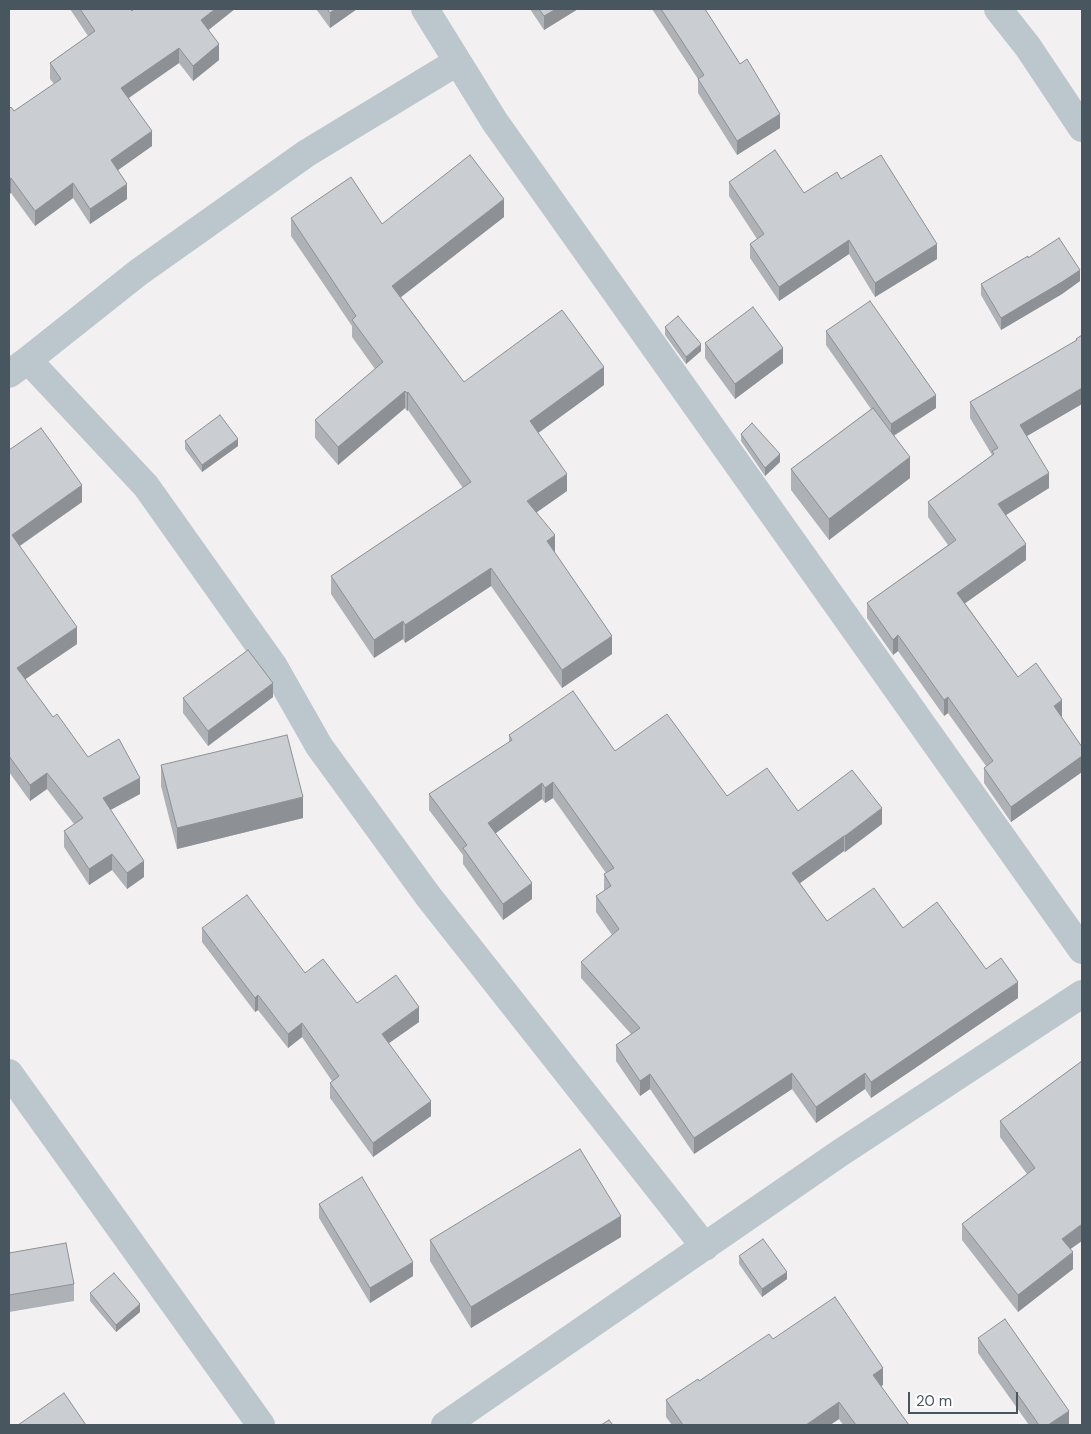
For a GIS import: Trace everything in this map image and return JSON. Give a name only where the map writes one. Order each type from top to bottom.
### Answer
[{"type":"street","points":[[425,9],[495,122],[1082,950]]},
{"type":"street","points":[[998,9],[1028,47],[1082,128]]},
{"type":"street","points":[[457,62],[307,153],[139,272],[18,367],[146,486],[273,666],[319,746],[428,896],[705,1247]]},
{"type":"street","points":[[445,1425],[848,1148],[1082,994]]},
{"type":"street","points":[[9,1074],[261,1425]]},
{"type":"building","points":[[80,9],[131,9],[132,11],[134,9],[215,9],[201,20],[219,44],[193,66],[179,48],[121,88],[152,131],[111,160],[127,184],[90,209],[73,183],[35,211],[11,178],[9,179],[9,109],[11,107],[14,111],[61,79],[50,63],[95,31]]},
{"type":"building","points":[[327,9],[335,9],[330,13]]},
{"type":"building","points":[[539,9],[556,9],[544,16]]},
{"type":"building","points":[[661,9],[705,9],[740,64],[747,59],[780,114],[737,141],[698,79],[704,75]]},
{"type":"building","points":[[775,150],[804,193],[837,172],[841,179],[881,155],[937,244],[875,283],[849,240],[779,287],[750,244],[764,234],[729,182]]},
{"type":"building","points":[[470,155],[504,199],[392,286],[464,382],[562,310],[604,367],[530,421],[567,474],[527,501],[555,535],[547,541],[612,636],[562,670],[491,568],[405,625],[403,621],[374,640],[331,576],[471,482],[408,392],[405,391],[338,447],[315,420],[383,362],[352,320],[356,316],[291,218],[351,177],[382,224]]},
{"type":"building","points":[[1059,238],[1080,270],[1001,318],[981,284]]},
{"type":"building","points":[[870,301],[936,395],[891,424],[826,331]]},
{"type":"building","points":[[753,307],[783,348],[735,384],[705,343]]},
{"type":"building","points":[[678,316],[701,344],[686,357],[665,327]]},
{"type":"building","points":[[1082,335],[1082,388],[1020,425],[1049,473],[998,504],[1026,544],[957,593],[1018,677],[1036,663],[1062,700],[1054,706],[1082,747],[1082,756],[1011,807],[984,768],[993,761],[948,697],[944,700],[898,635],[893,640],[867,603],[956,540],[928,502],[994,454],[992,451],[998,448],[970,402],[1077,340]]},
{"type":"building","points":[[873,408],[910,457],[829,519],[791,469]]},
{"type":"building","points":[[220,415],[238,439],[202,465],[185,441]]},
{"type":"building","points":[[752,423],[780,454],[765,468],[741,434]]},
{"type":"building","points":[[41,428],[82,485],[12,535],[77,627],[17,668],[53,717],[57,714],[88,757],[119,739],[140,778],[103,798],[144,861],[127,873],[112,854],[89,869],[64,831],[83,818],[47,773],[30,785],[9,756],[9,450]]},
{"type":"building","points":[[248,650],[273,683],[208,731],[183,698]]},
{"type":"building","points":[[573,691],[615,751],[667,714],[727,796],[767,768],[798,811],[852,770],[882,808],[792,873],[827,921],[874,888],[903,928],[937,902],[986,969],[1001,958],[1018,982],[871,1082],[865,1073],[816,1107],[792,1073],[694,1138],[650,1074],[640,1081],[616,1045],[640,1028],[581,962],[619,929],[596,896],[611,886],[604,874],[614,868],[553,782],[545,788],[542,783],[488,823],[532,883],[503,904],[463,848],[467,845],[429,794],[512,740],[509,735]]},
{"type":"building","points":[[287,735],[303,797],[177,828],[161,765]]},
{"type":"building","points":[[247,895],[305,973],[323,959],[357,1003],[396,975],[419,1007],[382,1034],[431,1101],[373,1143],[330,1083],[339,1076],[302,1023],[288,1034],[258,995],[255,998],[202,928]]},
{"type":"building","points":[[1082,1061],[1082,1224],[1062,1239],[1073,1252],[1018,1295],[962,1224],[1035,1168],[1000,1121]]},
{"type":"building","points":[[580,1149],[621,1216],[471,1307],[430,1240]]},
{"type":"building","points":[[362,1177],[413,1262],[370,1288],[319,1204]]},
{"type":"building","points":[[763,1239],[787,1272],[762,1289],[739,1256]]},
{"type":"building","points":[[66,1243],[74,1284],[9,1295],[9,1253]]},
{"type":"building","points":[[114,1273],[140,1304],[116,1325],[90,1293]]},
{"type":"building","points":[[835,1297],[883,1368],[873,1375],[909,1425],[856,1425],[839,1402],[806,1425],[683,1425],[666,1400],[698,1379],[699,1381],[769,1334],[773,1339]]},
{"type":"building","points":[[1005,1319],[1069,1411],[1048,1425],[1039,1425],[978,1338]]},
{"type":"building","points":[[64,1393],[86,1425],[18,1425]]},
{"type":"building","points":[[609,1420],[613,1425],[601,1425]]}]
